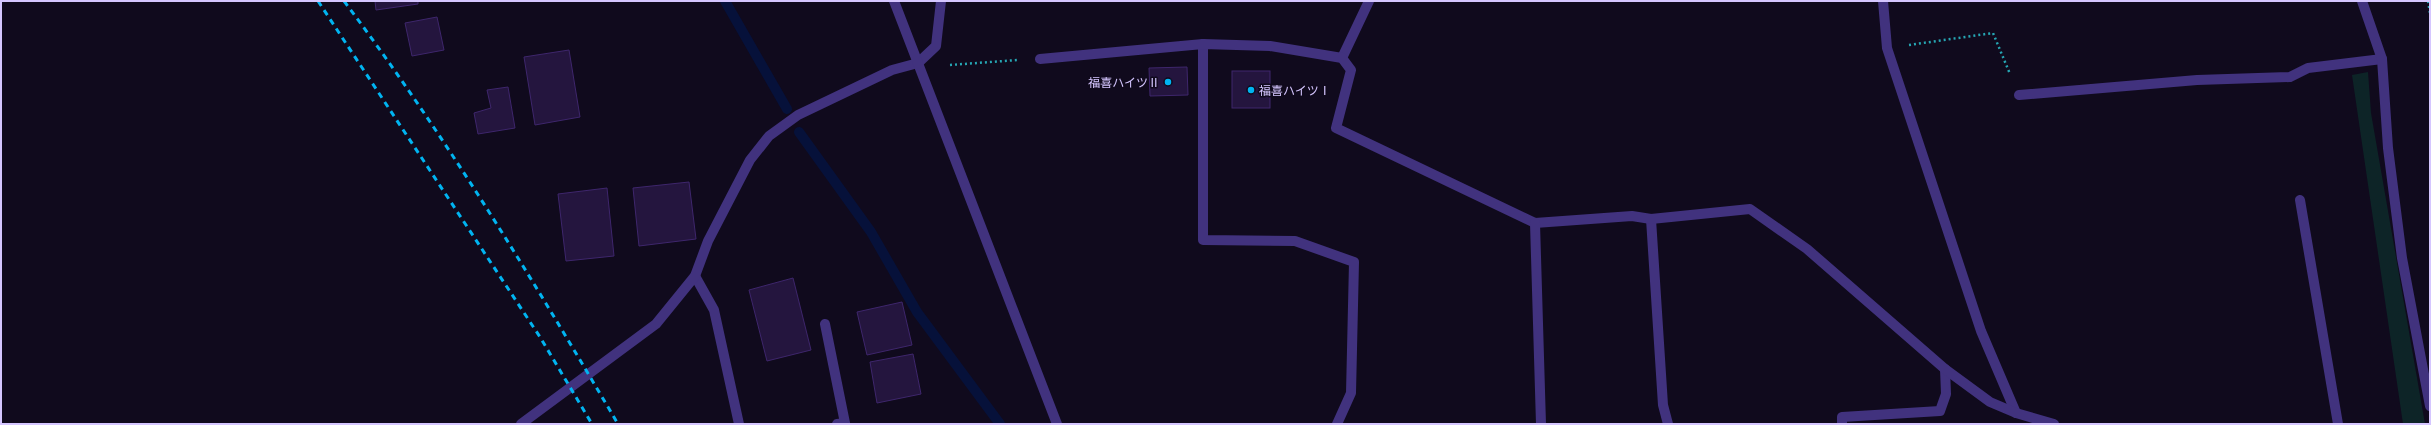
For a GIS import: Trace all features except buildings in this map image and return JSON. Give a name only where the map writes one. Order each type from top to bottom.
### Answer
[{"type":"street","points":[[894,1],[1057,424]]},
{"type":"street","points":[[521,424],[656,324],[695,276],[708,241],[750,160],[769,136],[798,115],[892,70],[918,63],[936,46],[941,1]]},
{"type":"street","points":[[1342,58],[1369,1]]},
{"type":"street","points":[[1883,1],[1887,48],[1981,331],[2016,413]]},
{"type":"street","points":[[2362,1],[2382,60],[2388,148],[2402,258],[2430,406]]},
{"type":"street","points":[[1203,44],[1203,240],[1295,241],[1354,262],[1351,393],[1337,424]]},
{"type":"street","points":[[1040,58],[1203,44],[1270,46],[1342,58],[1351,70],[1336,128],[1535,223],[1632,216],[1651,219],[1750,209],[1807,249],[1945,369],[1990,402],[2028,420],[2054,424]]},
{"type":"street","points":[[2019,95],[2197,80],[2290,77],[2308,68],[2382,60]]},
{"type":"street","points":[[2300,200],[2338,424]]},
{"type":"street","points":[[1651,219],[1663,405],[1668,424]]},
{"type":"street","points":[[1535,223],[1541,424]]},
{"type":"street","points":[[695,276],[714,310],[738,424]]},
{"type":"street","points":[[825,324],[845,422],[837,424]]},
{"type":"street","points":[[1842,424],[1842,416],[1940,411],[1946,394],[1945,369]]},
{"type":"path","points":[[2428,1],[2430,13]]},
{"type":"path","points":[[1887,48],[1993,33],[2019,95]]},
{"type":"path","points":[[918,63],[946,65],[1040,58]]},
{"type":"green space","points":[[2368,72],[2371,113],[2425,424],[2403,424],[2352,75]]},
{"type":"waterway","points":[[725,1],[787,109]]},
{"type":"waterway","points":[[799,132],[871,232],[917,312],[1000,424]]},
{"type":"railway","points":[[318,1],[540,337],[592,424]]},
{"type":"railway","points":[[344,1],[453,156],[521,262],[618,424]]},
{"type":"place","name":"福喜ハイツⅡ","points":[[1168,82]]},
{"type":"place","name":"福喜ハイツⅠ","points":[[1251,90]]}]
